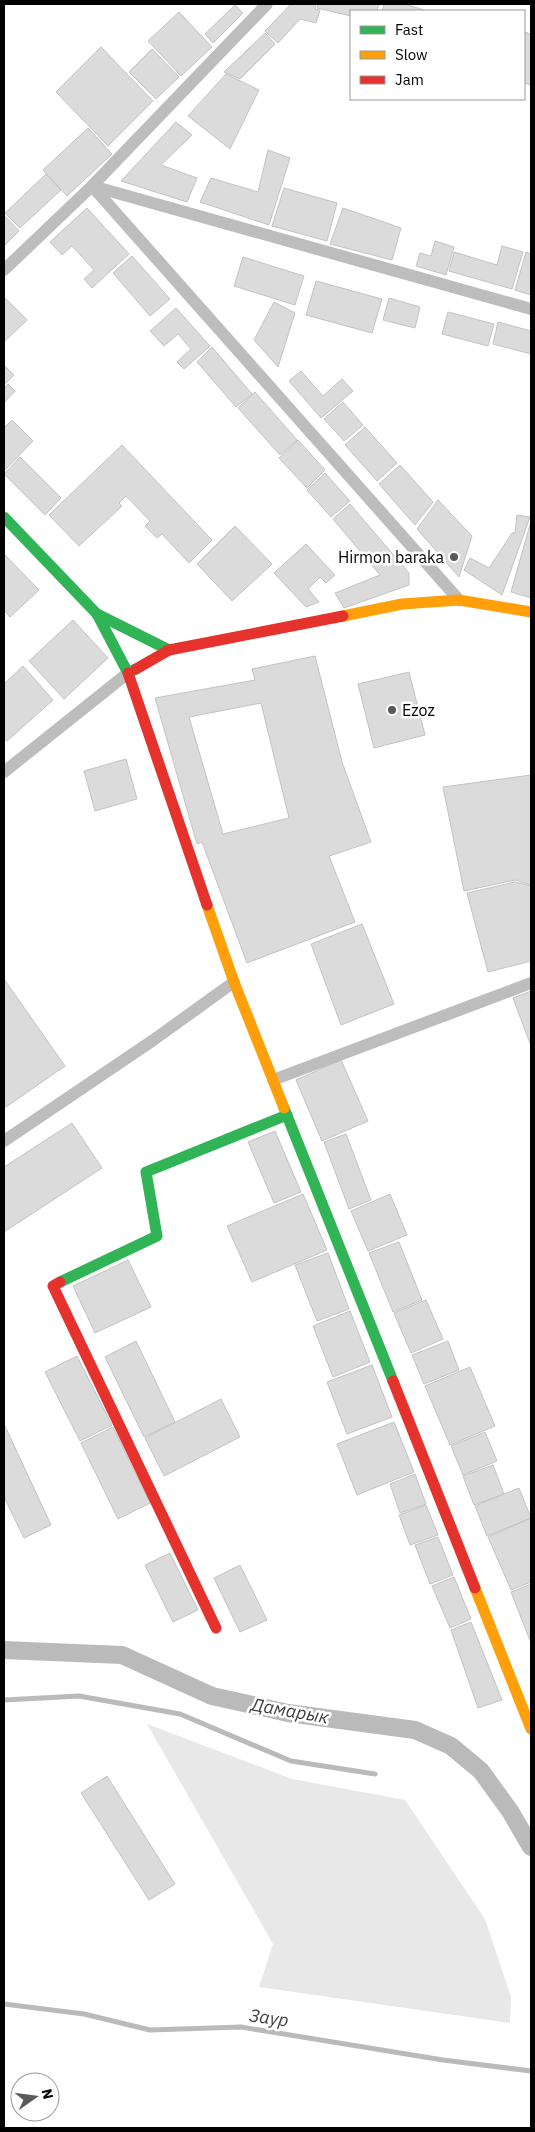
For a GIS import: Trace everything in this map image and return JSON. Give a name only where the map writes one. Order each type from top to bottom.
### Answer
[{"type":"main road","points":[[4,517],[97,614],[128,672],[234,982],[531,1729]]},
{"type":"main road","points":[[128,672],[169,650],[402,604],[459,600],[531,612]]},
{"type":"main road","points":[[97,614],[169,650]]},
{"type":"main road","points":[[216,1628],[53,1286],[157,1236],[146,1172],[287,1115]]},
{"type":"street","points":[[4,270],[92,186],[267,4]]},
{"type":"street","points":[[92,186],[531,309]]},
{"type":"street","points":[[92,186],[459,600]]},
{"type":"street","points":[[4,772],[128,672]]},
{"type":"street","points":[[4,1141],[152,1041],[234,982]]},
{"type":"street","points":[[273,1080],[531,983]]},
{"type":"shaded area","points":[[147,1724],[292,1779],[405,1800],[485,1919],[511,1997],[510,2023],[259,1987],[273,1944]]},
{"type":"building","points":[[291,4],[316,4],[315,9],[320,10],[316,23],[300,19],[278,43],[265,31]]},
{"type":"building","points":[[318,4],[379,4],[377,10],[350,10],[350,16],[317,8]]},
{"type":"building","points":[[384,4],[405,4],[424,10],[382,10]]},
{"type":"building","points":[[235,5],[243,13],[213,43],[205,34]]},
{"type":"building","points":[[179,12],[212,47],[181,76],[148,41]]},
{"type":"building","points":[[525,32],[531,34],[531,85],[525,83]]},
{"type":"building","points":[[265,33],[275,44],[240,79],[224,72]]},
{"type":"building","points":[[101,47],[153,101],[108,146],[56,92]]},
{"type":"building","points":[[152,49],[179,77],[156,99],[129,72]]},
{"type":"building","points":[[226,74],[259,90],[230,149],[188,116]]},
{"type":"building","points":[[176,122],[192,135],[161,165],[197,178],[187,202],[121,181]]},
{"type":"building","points":[[88,128],[112,154],[67,196],[43,170]]},
{"type":"building","points":[[268,150],[290,158],[269,225],[200,202],[211,178],[258,192]]},
{"type":"building","points":[[46,174],[61,190],[20,228],[5,213]]},
{"type":"building","points":[[284,188],[337,203],[327,241],[272,226]]},
{"type":"building","points":[[87,208],[129,254],[92,288],[84,279],[94,270],[72,246],[62,255],[50,242]]},
{"type":"building","points":[[343,208],[401,228],[392,260],[330,244]]},
{"type":"building","points":[[4,215],[19,231],[4,246]]},
{"type":"building","points":[[435,241],[454,247],[446,275],[416,266],[420,253],[431,256]]},
{"type":"building","points":[[502,246],[523,252],[512,289],[449,271],[454,252],[497,265]]},
{"type":"building","points":[[526,252],[531,254],[531,295],[515,290]]},
{"type":"building","points":[[132,256],[170,299],[150,316],[113,273]]},
{"type":"building","points":[[243,257],[304,276],[295,305],[234,286]]},
{"type":"building","points":[[316,281],[382,299],[372,333],[306,315]]},
{"type":"building","points":[[4,297],[27,320],[4,342]]},
{"type":"building","points":[[389,298],[420,307],[415,328],[383,320]]},
{"type":"building","points":[[274,302],[295,313],[278,367],[254,340]]},
{"type":"building","points":[[176,308],[210,346],[184,369],[177,362],[191,349],[178,334],[164,346],[150,331]]},
{"type":"building","points":[[448,312],[494,324],[488,346],[442,334]]},
{"type":"building","points":[[498,322],[531,331],[531,354],[493,344]]},
{"type":"building","points":[[212,347],[252,394],[236,407],[197,362]]},
{"type":"building","points":[[4,367],[14,375],[4,385]]},
{"type":"building","points":[[301,371],[323,396],[342,379],[353,391],[321,418],[289,381]]},
{"type":"building","points":[[8,384],[15,391],[4,403],[4,389]]},
{"type":"building","points":[[255,392],[297,440],[280,455],[238,408]]},
{"type":"building","points":[[343,402],[363,425],[344,441],[324,419]]},
{"type":"building","points":[[12,420],[33,441],[4,471],[4,428]]},
{"type":"building","points":[[365,427],[397,463],[377,481],[345,445]]},
{"type":"building","points":[[298,440],[325,470],[307,488],[279,458]]},
{"type":"building","points":[[122,445],[212,540],[189,563],[162,534],[157,538],[145,526],[150,521],[126,496],[119,503],[122,506],[79,546],[49,515]]},
{"type":"building","points":[[20,457],[61,498],[45,515],[4,474]]},
{"type":"building","points":[[400,465],[433,502],[415,525],[379,484]]},
{"type":"building","points":[[325,473],[350,501],[331,517],[307,490]]},
{"type":"building","name":"Hirmon baraka","points":[[438,500],[472,536],[459,577],[417,529]]},
{"type":"building","points":[[350,504],[409,573],[409,585],[344,608],[335,593],[380,575],[333,519]]},
{"type":"building","points":[[517,515],[530,517],[502,595],[464,570],[470,558],[489,568],[512,533],[515,533]]},
{"type":"building","points":[[531,521],[531,598],[511,592]]},
{"type":"building","points":[[235,526],[272,564],[232,601],[197,564]]},
{"type":"building","points":[[306,544],[335,575],[326,583],[320,577],[308,589],[319,602],[306,607],[274,573]]},
{"type":"building","points":[[4,554],[39,590],[10,617],[4,610]]},
{"type":"building","points":[[73,620],[108,658],[64,699],[29,661]]},
{"type":"building","points":[[315,656],[342,762],[371,842],[329,856],[355,922],[247,963],[202,842],[197,844],[155,698],[255,680],[252,669]],"holes":[[[261,703],[289,818],[223,834],[189,717]]]},
{"type":"building","points":[[23,666],[53,700],[7,741],[4,738],[4,684]]},
{"type":"building","name":"Ezoz","points":[[409,672],[425,735],[374,748],[358,684]]},
{"type":"building","points":[[126,759],[137,799],[95,811],[84,771]]},
{"type":"building","points":[[531,775],[531,885],[515,880],[464,891],[443,787]]},
{"type":"building","points":[[515,882],[531,886],[531,961],[488,972],[467,893]]},
{"type":"building","points":[[362,924],[394,1004],[341,1025],[311,944]]},
{"type":"building","points":[[4,979],[65,1066],[6,1107],[4,1103]]},
{"type":"building","points":[[531,991],[531,1046],[513,998]]},
{"type":"building","points":[[341,1060],[368,1121],[322,1141],[296,1080]]},
{"type":"building","points":[[72,1123],[102,1168],[4,1232],[4,1167]]},
{"type":"building","points":[[275,1131],[301,1192],[274,1203],[248,1142]]},
{"type":"building","points":[[346,1134],[371,1200],[349,1209],[324,1142]]},
{"type":"building","points":[[303,1194],[327,1250],[252,1282],[227,1226]]},
{"type":"building","points":[[390,1194],[407,1235],[368,1251],[351,1211]]},
{"type":"building","points":[[399,1242],[422,1300],[393,1312],[369,1253]]},
{"type":"building","points":[[328,1253],[349,1309],[317,1321],[295,1265]]},
{"type":"building","points":[[128,1260],[151,1307],[95,1333],[73,1286]]},
{"type":"building","points":[[426,1300],[443,1339],[411,1353],[394,1313]]},
{"type":"building","points":[[350,1311],[370,1362],[333,1377],[313,1326]]},
{"type":"building","points":[[136,1341],[175,1422],[144,1437],[105,1357]]},
{"type":"building","points":[[448,1341],[459,1370],[424,1384],[412,1355]]},
{"type":"building","points":[[77,1356],[112,1425],[80,1441],[45,1372]]},
{"type":"building","points":[[372,1365],[392,1417],[347,1434],[327,1382]]},
{"type":"building","points":[[470,1367],[495,1426],[450,1445],[425,1386]]},
{"type":"building","points":[[221,1399],[240,1437],[164,1476],[145,1438]]},
{"type":"building","points":[[394,1422],[414,1472],[357,1495],[337,1444]]},
{"type":"building","points":[[4,1424],[51,1525],[24,1538],[4,1497]]},
{"type":"building","points":[[113,1427],[150,1503],[118,1519],[81,1443]]},
{"type":"building","points":[[485,1432],[497,1461],[463,1475],[451,1446]]},
{"type":"building","points":[[493,1465],[504,1494],[474,1505],[463,1476]]},
{"type":"building","points":[[415,1474],[426,1504],[400,1513],[390,1484]]},
{"type":"building","points":[[519,1488],[531,1518],[487,1536],[475,1506]]},
{"type":"building","points":[[426,1505],[438,1535],[410,1545],[399,1515]]},
{"type":"building","points":[[531,1518],[531,1582],[511,1590],[488,1537]]},
{"type":"building","points":[[438,1537],[453,1575],[430,1584],[415,1545]]},
{"type":"building","points":[[170,1553],[198,1610],[173,1622],[145,1565]]},
{"type":"building","points":[[240,1565],[267,1620],[240,1632],[214,1578]]},
{"type":"building","points":[[454,1577],[471,1619],[450,1628],[432,1586]]},
{"type":"building","points":[[531,1584],[531,1643],[511,1592]]},
{"type":"building","points":[[471,1622],[502,1700],[478,1708],[451,1630]]},
{"type":"building","points":[[107,1776],[175,1884],[149,1900],[81,1793]]},
{"type":"waterway","name":"Дамарык","points":[[4,1650],[122,1655],[212,1696],[288,1713],[415,1730],[451,1746],[481,1771],[510,1811],[531,1847]]},
{"type":"waterway","points":[[4,1700],[79,1696],[180,1714],[291,1761],[375,1774]]},
{"type":"waterway","name":"Заур","points":[[4,2004],[84,2014],[150,2030],[241,2027],[443,2060],[531,2071]]},
{"type":"traffic: fast","points":[[4,517],[97,614],[128,673],[136,669]]},
{"type":"traffic: fast","points":[[97,614],[169,650]]},
{"type":"traffic: fast","points":[[284,1108],[393,1381]]},
{"type":"traffic: fast","points":[[60,1282],[157,1236],[146,1172],[287,1115]]},
{"type":"traffic: slow","points":[[343,616],[402,604],[459,600],[531,612]]},
{"type":"traffic: slow","points":[[207,905],[234,982],[284,1108]]},
{"type":"traffic: slow","points":[[475,1588],[531,1729]]},
{"type":"traffic: jam","points":[[136,669],[169,650],[343,616]]},
{"type":"traffic: jam","points":[[128,673],[207,905]]},
{"type":"traffic: jam","points":[[60,1282],[53,1286],[216,1628]]},
{"type":"traffic: jam","points":[[393,1381],[475,1588]]},
{"type":"place","name":"Hirmon baraka","points":[[454,557]]},
{"type":"place","name":"Ezoz","points":[[392,710]]}]
